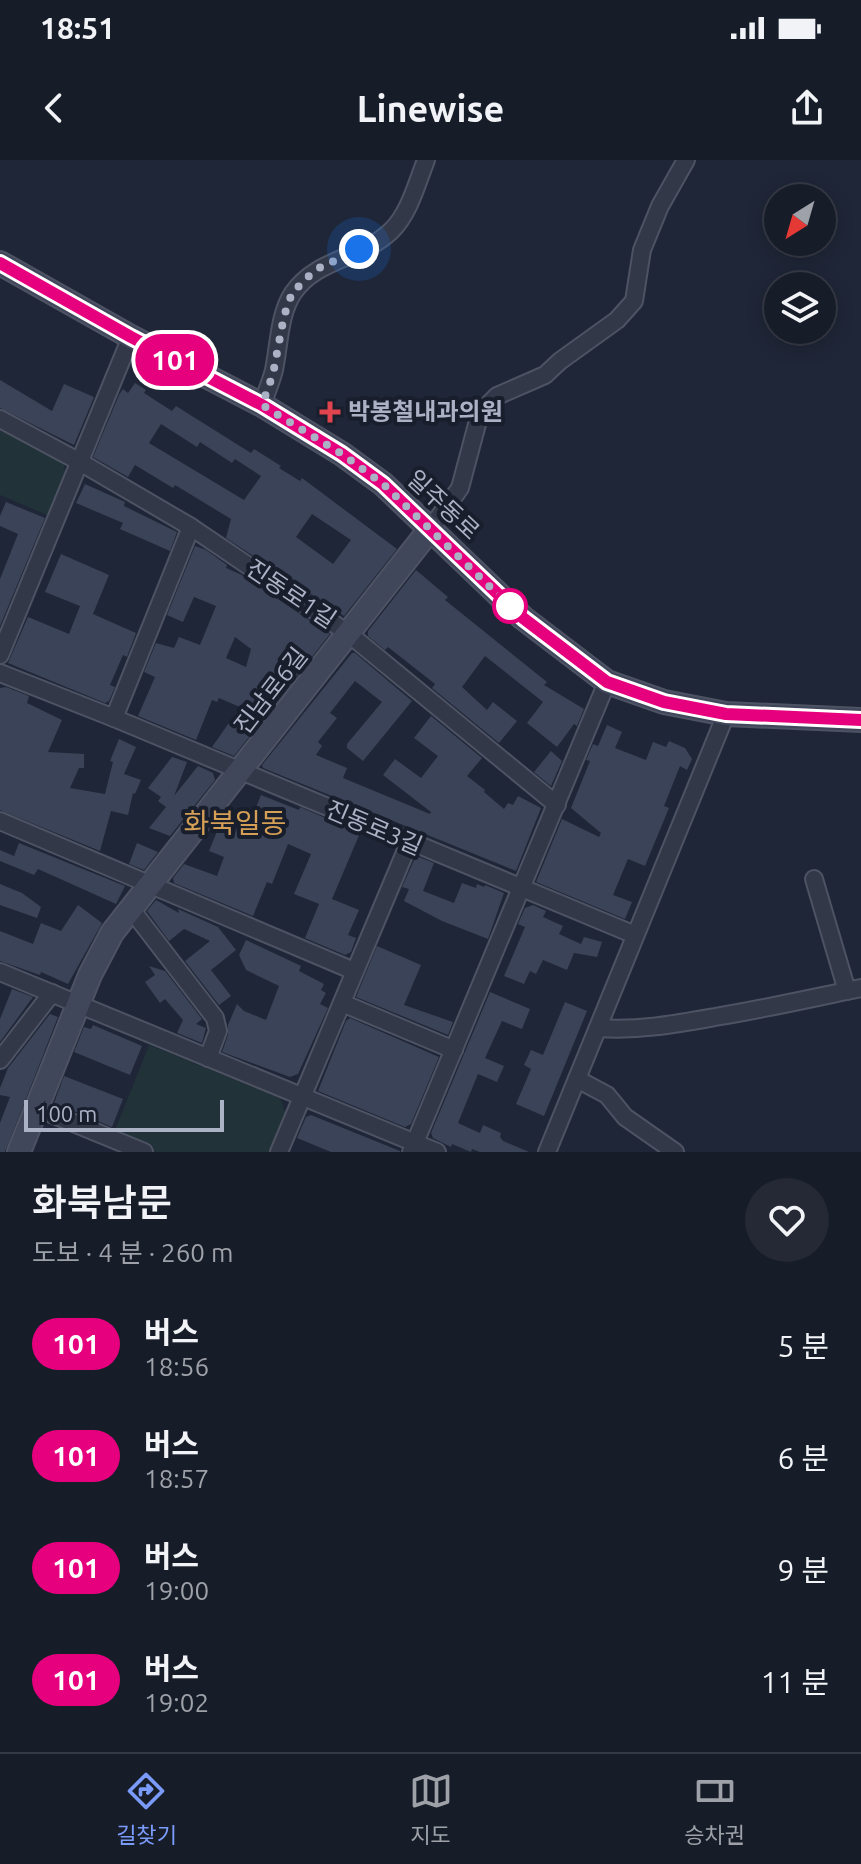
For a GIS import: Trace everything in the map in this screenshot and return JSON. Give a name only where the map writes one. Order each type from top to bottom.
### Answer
[{"type":"main road","name":"일주동로","points":[[0,263],[131,337],[262,405],[342,454],[431,528],[523,618],[607,682],[664,702],[726,714],[861,720]]},
{"type":"main road","name":"진남로6길","points":[[19,1152],[100,952],[431,528]]},
{"type":"street","points":[[262,405],[273,374],[284,316],[292,293],[315,270],[378,241],[393,230],[410,201],[426,160]]},
{"type":"street","points":[[431,528],[460,488],[480,413],[497,396],[545,375],[617,320],[634,301],[642,250],[660,206],[686,160]]},
{"type":"street","points":[[0,655],[131,337]]},
{"type":"street","name":"진동로1길","points":[[0,419],[191,527],[349,634],[557,805]]},
{"type":"street","points":[[114,718],[191,527]]},
{"type":"street","name":"진동로3길","points":[[0,673],[635,935]]},
{"type":"street","points":[[412,1147],[523,889],[607,682]]},
{"type":"street","points":[[547,1152],[726,714]]},
{"type":"street","points":[[0,821],[354,971]]},
{"type":"street","points":[[279,1152],[409,843]]},
{"type":"street","points":[[598,1028],[624,1030],[658,1027],[798,1003],[854,989],[814,879]]},
{"type":"street","points":[[131,909],[215,1018],[218,1031],[208,1058]]},
{"type":"street","points":[[0,972],[302,1096],[412,1147],[437,1152]]},
{"type":"street","points":[[0,1060],[52,993]]},
{"type":"street","points":[[342,1003],[454,1050]]},
{"type":"street","points":[[577,1079],[607,1095],[625,1117],[675,1152]]},
{"type":"street","points":[[37,1108],[144,1152]]},
{"type":"shaded area","points":[[0,424],[63,462],[67,476],[49,516],[0,495]]},
{"type":"shaded area","points":[[149,1045],[280,1098],[286,1114],[271,1152],[156,1152],[113,1135]]},
{"type":"building","points":[[0,380],[52,411],[64,384],[94,397],[74,445],[0,408]]},
{"type":"building","points":[[135,383],[146,390],[144,393],[172,411],[176,406],[251,453],[254,449],[300,481],[302,478],[397,549],[344,616],[226,538],[231,519],[135,465],[128,477],[93,457],[119,395],[123,389],[128,393]],"holes":[[[161,424],[197,447],[200,442],[232,463],[235,459],[261,476],[244,500],[149,443]],[[312,514],[351,540],[333,564],[296,537]]]},
{"type":"building","points":[[85,484],[125,502],[124,506],[177,532],[170,551],[120,529],[123,523],[76,503]]},
{"type":"building","points":[[6,502],[45,518],[0,626],[0,579],[18,534],[0,526],[0,516]]},
{"type":"building","points":[[195,546],[206,550],[227,565],[226,568],[242,575],[330,634],[234,756],[212,747],[240,707],[219,698],[217,702],[212,700],[196,740],[138,716],[155,677],[144,672],[156,643],[174,648],[179,637],[200,645],[216,606],[194,597],[183,622],[167,615]],"holes":[[[235,637],[251,649],[246,667],[226,658]]]},
{"type":"building","points":[[61,554],[109,575],[93,614],[136,633],[127,657],[123,655],[110,685],[115,687],[105,703],[8,663],[28,617],[69,634],[80,606],[45,592]]},
{"type":"building","points":[[416,570],[448,597],[445,600],[547,682],[544,685],[584,709],[577,726],[574,724],[557,747],[527,723],[543,702],[485,656],[462,687],[487,710],[493,702],[517,721],[499,743],[432,688],[435,684],[388,647],[385,650],[368,636],[368,631]]},
{"type":"building","points":[[352,653],[412,701],[363,761],[347,748],[347,744],[382,702],[355,681],[330,713],[337,718],[318,742],[322,746],[316,755],[347,768],[343,778],[430,814],[383,775],[395,759],[421,778],[438,756],[414,738],[431,716],[482,758],[467,776],[504,809],[508,803],[513,805],[518,796],[541,808],[516,871],[263,768],[262,765]]},
{"type":"building","points":[[6,687],[29,696],[27,703],[62,720],[48,752],[84,754],[84,768],[79,768],[70,788],[105,794],[113,762],[110,761],[119,739],[136,747],[124,774],[141,780],[133,793],[128,815],[111,811],[100,851],[0,810],[0,688]]},
{"type":"building","points":[[607,725],[622,732],[615,748],[646,760],[653,742],[666,747],[669,741],[685,748],[692,759],[687,770],[680,766],[664,806],[669,808],[645,866],[628,859],[613,895],[632,902],[625,919],[536,882],[562,819],[599,837],[601,833],[571,808],[590,761],[586,760],[593,744],[598,746]]},
{"type":"building","points":[[551,751],[562,761],[551,786],[534,772]]},
{"type":"building","points":[[172,757],[187,762],[174,796],[198,766],[213,773],[215,780],[170,836],[149,828],[166,807],[158,801],[161,797],[148,788]]},
{"type":"building","points":[[261,795],[299,810],[300,807],[360,833],[332,899],[359,910],[348,935],[356,938],[351,952],[345,955],[305,938],[319,904],[294,894],[311,854],[288,844],[272,884],[267,882],[253,916],[174,883],[173,878],[184,864],[217,876],[224,857],[209,851],[218,829],[234,836],[240,821],[249,825]]},
{"type":"building","points":[[19,843],[125,886],[116,904],[38,869],[34,875],[0,861],[0,850],[14,856]]},
{"type":"building","points":[[137,843],[158,852],[144,870],[129,864]]},
{"type":"building","points":[[416,856],[434,863],[423,891],[454,903],[462,883],[476,888],[477,884],[485,885],[504,893],[488,939],[442,921],[404,901],[409,889],[402,887]]},
{"type":"building","points":[[0,884],[22,893],[41,907],[37,918],[0,905]]},
{"type":"building","points":[[156,900],[179,913],[178,909],[218,927],[236,950],[211,970],[231,996],[219,1005],[185,961],[210,941],[184,929],[169,941],[147,911]]},
{"type":"building","points":[[78,905],[102,923],[68,984],[41,972],[40,975],[0,961],[0,931],[33,944],[41,923],[61,931]]},
{"type":"building","points":[[533,905],[546,911],[543,917],[563,926],[559,934],[581,944],[584,937],[602,942],[597,957],[574,953],[567,970],[543,960],[536,974],[530,971],[524,984],[504,976],[525,927],[518,924],[525,908]]},
{"type":"building","points":[[246,940],[301,966],[299,971],[324,984],[321,990],[326,993],[320,1004],[328,1008],[298,1074],[290,1077],[222,1052],[237,1004],[244,1011],[266,1020],[279,986],[246,970],[239,955]]},
{"type":"building","points":[[377,946],[421,965],[404,1005],[453,1022],[448,1035],[356,997]]},
{"type":"building","points":[[149,966],[165,971],[202,1019],[196,1024],[206,1028],[202,1043],[177,1033],[183,1020],[165,999],[160,1003],[145,982],[155,975]]},
{"type":"building","points":[[12,989],[33,997],[0,1042],[0,1019]]},
{"type":"building","points":[[490,992],[530,1009],[522,1029],[502,1021],[485,1058],[504,1066],[497,1082],[478,1074],[458,1123],[480,1133],[483,1125],[501,1133],[503,1141],[529,1152],[480,1152],[472,1149],[471,1152],[452,1144],[451,1147],[433,1138],[431,1133]]},
{"type":"building","points":[[565,1002],[587,1011],[544,1116],[516,1104],[531,1069],[524,1065],[531,1050],[543,1055]]},
{"type":"building","points":[[50,1014],[58,1017],[5,1152],[0,1152],[0,1123],[10,1097],[0,1095],[0,1088],[8,1068]]},
{"type":"building","points":[[350,1018],[439,1057],[411,1124],[405,1127],[318,1091],[346,1021]]},
{"type":"building","points":[[93,1025],[142,1046],[130,1075],[74,1052],[84,1027],[91,1029]]},
{"type":"building","points":[[64,1076],[123,1099],[112,1127],[54,1103]]},
{"type":"building","points":[[311,1115],[400,1152],[331,1152],[297,1138],[306,1117]]},
{"type":"bus line","name":"101","points":[[0,263],[131,337],[262,405],[342,454],[383,484],[523,618],[607,682],[664,702],[726,714],[861,720]]},
{"type":"place","name":"박봉철내과의원","points":[[330,412]]},
{"type":"district","name":"화북일동","points":[[235,823]]},
{"type":"route","points":[[359,249],[315,270],[292,293],[284,316],[273,374],[262,405],[342,454],[383,484],[510,606]]}]
